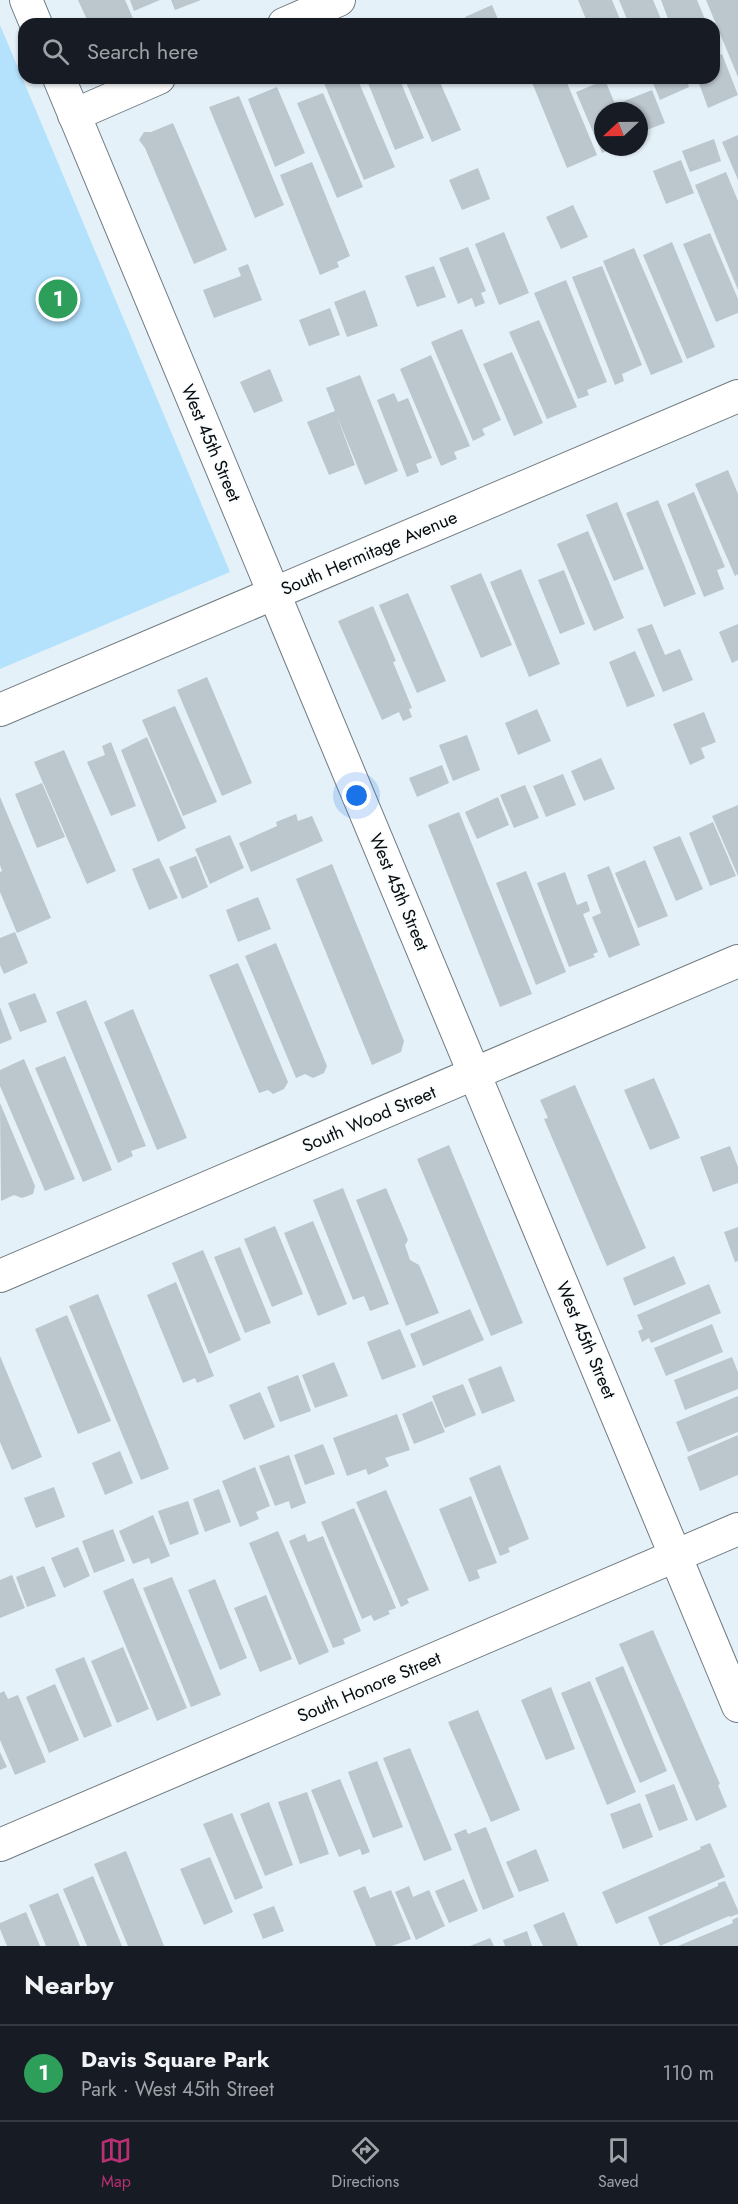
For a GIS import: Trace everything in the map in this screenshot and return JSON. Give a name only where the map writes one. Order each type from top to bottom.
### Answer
[{"type":"street","points":[[26,0],[34,18]]},
{"type":"street","points":[[298,18],[339,0]]},
{"type":"street","name":"West 45th Street","points":[[61,84],[738,1706]]},
{"type":"street","points":[[74,115],[145,84]]},
{"type":"street","name":"South Hermitage Avenue","points":[[0,710],[738,396]]},
{"type":"street","name":"South Wood Street","points":[[0,1276],[738,961]]},
{"type":"street","name":"South Honore Street","points":[[0,1845],[738,1529]]},
{"type":"shaded area","points":[[0,25],[18,68],[18,84],[25,84],[230,572],[0,669]]},
{"type":"building","points":[[78,0],[125,0],[133,18],[86,18]]},
{"type":"building","points":[[130,0],[160,0],[134,11]]},
{"type":"building","points":[[171,0],[201,0],[175,10]]},
{"type":"building","points":[[578,0],[612,0],[620,18],[586,18]]},
{"type":"building","points":[[619,0],[653,0],[660,18],[626,18]]},
{"type":"building","points":[[661,0],[697,0],[704,18],[668,18]]},
{"type":"building","points":[[706,0],[738,0],[738,77],[720,34],[720,18],[713,18]]},
{"type":"building","points":[[492,5],[497,18],[465,18]]},
{"type":"building","points":[[722,54],[738,95],[708,108],[699,84],[720,84],[720,55]]},
{"type":"building","points":[[324,84],[360,84],[395,167],[364,180]]},
{"type":"building","points":[[368,84],[402,84],[424,138],[395,150]]},
{"type":"building","points":[[407,84],[441,84],[461,130],[432,142]]},
{"type":"building","points":[[533,84],[567,84],[594,148],[595,156],[567,168]]},
{"type":"building","points":[[595,84],[607,84],[614,102],[594,102],[594,134],[576,92]]},
{"type":"building","points":[[653,84],[688,84],[689,87],[660,100]]},
{"type":"building","points":[[277,87],[305,153],[275,167],[248,99]]},
{"type":"building","points":[[652,90],[665,123],[648,130],[648,102],[622,102]]},
{"type":"building","points":[[323,93],[363,187],[337,198],[297,103]]},
{"type":"building","points":[[239,96],[284,205],[255,218],[209,107]]},
{"type":"building","points":[[173,123],[227,250],[194,264],[145,148],[139,140],[144,132],[151,132]]},
{"type":"building","points":[[738,135],[738,180],[722,142]]},
{"type":"building","points":[[714,139],[721,161],[690,172],[682,151]]},
{"type":"building","points":[[681,160],[694,193],[666,204],[653,171]]},
{"type":"building","points":[[312,162],[350,256],[337,262],[339,267],[320,275],[280,175]]},
{"type":"building","points":[[478,168],[490,199],[462,210],[449,180]]},
{"type":"building","points":[[726,172],[738,201],[738,290],[695,185]]},
{"type":"building","points":[[573,205],[588,237],[561,249],[546,217]]},
{"type":"building","points":[[504,232],[529,293],[499,305],[475,244]]},
{"type":"building","points":[[710,233],[738,299],[738,313],[716,322],[683,244]]},
{"type":"building","points":[[672,242],[715,347],[687,359],[643,255]]},
{"type":"building","points":[[468,247],[486,291],[481,293],[485,303],[475,307],[472,298],[458,304],[439,258]]},
{"type":"building","points":[[634,248],[683,362],[651,375],[603,261]]},
{"type":"building","points":[[248,264],[262,300],[214,318],[203,290],[241,276],[238,268]]},
{"type":"building","points":[[434,266],[446,297],[417,307],[405,276]]},
{"type":"building","points":[[602,266],[642,365],[622,374],[624,381],[615,385],[572,277]]},
{"type":"building","points":[[566,280],[607,382],[587,390],[589,395],[578,399],[534,293]]},
{"type":"building","points":[[365,290],[378,326],[347,337],[334,302]]},
{"type":"building","points":[[330,308],[340,335],[309,346],[299,320]]},
{"type":"building","points":[[539,320],[577,407],[547,419],[509,332]]},
{"type":"building","points":[[462,329],[501,420],[482,429],[485,435],[473,441],[431,342]]},
{"type":"building","points":[[512,352],[543,423],[514,436],[483,364]]},
{"type":"building","points":[[431,355],[470,446],[454,452],[457,459],[441,466],[400,369]]},
{"type":"building","points":[[270,369],[283,401],[254,413],[240,382]]},
{"type":"building","points":[[360,375],[398,471],[365,485],[337,416],[355,465],[329,475],[307,422],[335,411],[326,388]]},
{"type":"building","points":[[394,393],[398,402],[408,398],[432,458],[416,464],[419,472],[407,477],[377,400]]},
{"type":"building","points":[[728,470],[738,494],[738,574],[735,576],[695,484]]},
{"type":"building","points":[[694,492],[725,567],[717,570],[724,589],[704,597],[667,504]]},
{"type":"building","points":[[658,500],[696,594],[664,607],[626,513]]},
{"type":"building","points":[[617,502],[644,569],[614,581],[586,515]]},
{"type":"building","points":[[588,531],[624,618],[594,631],[557,544]]},
{"type":"building","points":[[521,569],[560,664],[529,677],[490,582]]},
{"type":"building","points":[[564,570],[585,624],[560,634],[538,580]]},
{"type":"building","points":[[481,573],[512,645],[481,658],[450,586]]},
{"type":"building","points":[[408,593],[446,681],[417,693],[379,605]]},
{"type":"building","points":[[373,606],[396,661],[393,662],[412,708],[409,709],[412,717],[403,721],[399,712],[382,720],[338,621]]},
{"type":"building","points":[[652,624],[665,655],[680,649],[693,680],[663,692],[637,629]]},
{"type":"building","points":[[738,624],[738,660],[732,663],[719,632]]},
{"type":"building","points":[[635,651],[655,696],[627,707],[609,662]]},
{"type":"building","points":[[207,677],[252,783],[222,796],[177,690]]},
{"type":"building","points":[[175,706],[217,802],[183,816],[142,720]]},
{"type":"building","points":[[537,709],[551,741],[518,755],[505,723]]},
{"type":"building","points":[[704,712],[716,742],[701,748],[705,758],[690,765],[673,724]]},
{"type":"building","points":[[467,735],[480,770],[453,781],[439,745]]},
{"type":"building","points":[[147,737],[186,828],[158,842],[121,750]]},
{"type":"building","points":[[111,742],[136,806],[111,816],[87,762],[105,755],[102,746]]},
{"type":"building","points":[[64,750],[116,871],[87,884],[34,762]]},
{"type":"building","points":[[601,758],[615,789],[584,801],[571,771]]},
{"type":"building","points":[[442,765],[449,783],[417,797],[409,778]]},
{"type":"building","points":[[563,774],[576,805],[546,817],[533,786]]},
{"type":"building","points":[[42,783],[65,837],[37,848],[15,794]]},
{"type":"building","points":[[525,785],[539,818],[514,828],[500,795]]},
{"type":"building","points":[[0,797],[51,918],[17,933],[0,892],[0,872],[2,871],[0,865]]},
{"type":"building","points":[[498,797],[509,825],[477,839],[465,812]]},
{"type":"building","points":[[738,805],[738,876],[712,816]]},
{"type":"building","points":[[459,812],[532,994],[500,1007],[428,825]]},
{"type":"building","points":[[296,814],[298,821],[312,816],[323,841],[251,872],[239,843],[277,826],[276,822]]},
{"type":"building","points":[[713,822],[736,876],[710,886],[689,833]]},
{"type":"building","points":[[230,835],[244,868],[210,884],[195,849]]},
{"type":"building","points":[[680,836],[703,889],[676,901],[653,847]]},
{"type":"building","points":[[196,856],[208,887],[182,899],[169,867]]},
{"type":"building","points":[[159,858],[178,898],[149,910],[132,869]]},
{"type":"building","points":[[645,860],[668,916],[638,928],[615,873]]},
{"type":"building","points":[[332,864],[404,1041],[401,1052],[372,1065],[296,879]]},
{"type":"building","points":[[609,866],[640,945],[609,958],[592,917],[601,913],[587,875]]},
{"type":"building","points":[[526,871],[566,972],[536,985],[496,883]]},
{"type":"building","points":[[565,872],[577,905],[587,901],[590,911],[583,914],[598,952],[593,954],[595,957],[569,967],[537,883]]},
{"type":"building","points":[[258,897],[271,929],[238,942],[226,910]]},
{"type":"building","points":[[15,932],[28,963],[4,974],[0,965],[0,938]]},
{"type":"building","points":[[276,943],[327,1066],[324,1073],[313,1078],[305,1074],[296,1078],[245,956]]},
{"type":"building","points":[[238,963],[288,1082],[284,1089],[273,1094],[268,1090],[259,1093],[209,975]]},
{"type":"building","points":[[35,993],[47,1022],[20,1032],[8,1003]]},
{"type":"building","points":[[86,1000],[146,1146],[131,1151],[133,1156],[118,1163],[56,1012]]},
{"type":"building","points":[[0,1007],[12,1039],[0,1044]]},
{"type":"building","points":[[133,1009],[187,1138],[157,1150],[104,1022]]},
{"type":"building","points":[[65,1056],[112,1170],[83,1182],[35,1068]]},
{"type":"building","points":[[24,1059],[75,1179],[45,1191],[0,1086],[0,1070]]},
{"type":"building","points":[[654,1078],[680,1138],[650,1150],[624,1090]]},
{"type":"building","points":[[575,1085],[646,1248],[607,1266],[544,1119],[548,1118],[540,1100]]},
{"type":"building","points":[[0,1103],[35,1186],[33,1194],[22,1198],[14,1195],[1,1201]]},
{"type":"building","points":[[449,1145],[523,1323],[491,1336],[417,1159]]},
{"type":"building","points":[[730,1146],[738,1167],[738,1183],[713,1192],[700,1157]]},
{"type":"building","points":[[343,1188],[389,1304],[370,1311],[364,1296],[353,1300],[313,1200]]},
{"type":"building","points":[[386,1188],[408,1240],[405,1245],[410,1260],[419,1265],[439,1313],[406,1326],[356,1200]]},
{"type":"building","points":[[313,1221],[347,1304],[318,1316],[284,1233]]},
{"type":"building","points":[[275,1226],[303,1294],[272,1307],[244,1239]]},
{"type":"building","points":[[738,1227],[738,1261],[735,1262],[724,1232]]},
{"type":"building","points":[[240,1247],[271,1323],[245,1333],[214,1257]]},
{"type":"building","points":[[203,1250],[241,1340],[209,1354],[172,1263]]},
{"type":"building","points":[[674,1256],[686,1284],[634,1306],[623,1278]]},
{"type":"building","points":[[176,1282],[214,1376],[197,1383],[195,1378],[183,1383],[147,1295]]},
{"type":"building","points":[[709,1284],[721,1313],[651,1343],[649,1338],[642,1342],[638,1331],[643,1329],[637,1315]]},
{"type":"building","points":[[98,1294],[169,1469],[141,1480],[69,1306]]},
{"type":"building","points":[[470,1309],[484,1340],[423,1366],[410,1334]]},
{"type":"building","points":[[67,1315],[111,1421],[78,1434],[35,1329]]},
{"type":"building","points":[[712,1324],[723,1352],[666,1376],[654,1348]]},
{"type":"building","points":[[400,1329],[416,1367],[382,1380],[367,1342]]},
{"type":"building","points":[[0,1356],[42,1457],[12,1470],[0,1442]]},
{"type":"building","points":[[732,1357],[738,1372],[738,1389],[685,1410],[674,1380]]},
{"type":"building","points":[[334,1362],[348,1396],[315,1408],[302,1375]]},
{"type":"building","points":[[501,1366],[515,1401],[482,1414],[468,1379]]},
{"type":"building","points":[[298,1375],[311,1411],[280,1422],[267,1387]]},
{"type":"building","points":[[463,1384],[476,1415],[445,1428],[432,1396]]},
{"type":"building","points":[[260,1392],[275,1427],[244,1440],[229,1405]]},
{"type":"building","points":[[738,1396],[738,1432],[688,1452],[676,1422]]},
{"type":"building","points":[[432,1401],[445,1432],[414,1444],[402,1414]]},
{"type":"building","points":[[397,1414],[410,1450],[385,1458],[389,1466],[368,1475],[366,1469],[347,1476],[333,1438]]},
{"type":"building","points":[[738,1435],[738,1475],[700,1491],[687,1457]]},
{"type":"building","points":[[323,1444],[335,1474],[305,1485],[294,1455]]},
{"type":"building","points":[[120,1451],[133,1483],[105,1495],[92,1463]]},
{"type":"building","points":[[289,1455],[306,1503],[291,1509],[289,1501],[275,1506],[259,1466]]},
{"type":"building","points":[[500,1465],[529,1539],[508,1548],[510,1552],[500,1556],[469,1478]]},
{"type":"building","points":[[255,1467],[270,1506],[256,1512],[259,1519],[240,1527],[222,1481]]},
{"type":"building","points":[[54,1487],[65,1517],[36,1528],[24,1498]]},
{"type":"building","points":[[219,1489],[231,1522],[205,1532],[193,1499]]},
{"type":"building","points":[[386,1490],[429,1590],[407,1599],[409,1603],[401,1607],[356,1502]]},
{"type":"building","points":[[471,1496],[497,1563],[477,1570],[480,1578],[469,1582],[439,1509]]},
{"type":"building","points":[[188,1501],[199,1534],[170,1545],[158,1511]]},
{"type":"building","points":[[354,1508],[396,1608],[388,1611],[390,1614],[374,1621],[371,1615],[362,1619],[321,1522]]},
{"type":"building","points":[[153,1515],[170,1556],[151,1564],[149,1558],[133,1564],[119,1531]]},
{"type":"building","points":[[113,1529],[125,1561],[94,1573],[82,1541]]},
{"type":"building","points":[[278,1531],[329,1652],[299,1665],[249,1543]]},
{"type":"building","points":[[305,1534],[308,1542],[323,1536],[361,1631],[343,1639],[345,1644],[333,1648],[289,1541]]},
{"type":"building","points":[[78,1547],[90,1576],[64,1588],[51,1558]]},
{"type":"building","points":[[44,1566],[56,1596],[27,1607],[16,1577]]},
{"type":"building","points":[[12,1575],[25,1608],[0,1618],[0,1580]]},
{"type":"building","points":[[172,1577],[221,1695],[191,1707],[143,1588]]},
{"type":"building","points":[[133,1578],[187,1708],[157,1721],[103,1591]]},
{"type":"building","points":[[215,1579],[247,1658],[220,1670],[188,1590]]},
{"type":"building","points":[[266,1595],[292,1659],[260,1672],[234,1608]]},
{"type":"building","points":[[653,1630],[720,1784],[718,1785],[727,1807],[696,1821],[619,1644]]},
{"type":"building","points":[[123,1647],[149,1709],[117,1723],[91,1661]]},
{"type":"building","points":[[84,1657],[112,1726],[84,1738],[55,1669]]},
{"type":"building","points":[[623,1666],[667,1771],[640,1783],[595,1678]]},
{"type":"building","points":[[590,1681],[636,1792],[607,1805],[561,1693]]},
{"type":"building","points":[[55,1684],[79,1740],[49,1753],[26,1697]]},
{"type":"building","points":[[551,1687],[575,1749],[546,1760],[521,1700]]},
{"type":"building","points":[[4,1691],[8,1699],[18,1695],[46,1762],[15,1775],[0,1740],[0,1693]]},
{"type":"building","points":[[478,1710],[520,1810],[491,1822],[448,1722]]},
{"type":"building","points":[[410,1748],[452,1850],[424,1861],[383,1758]]},
{"type":"building","points":[[0,1752],[7,1767],[0,1770]]},
{"type":"building","points":[[377,1761],[403,1827],[373,1838],[348,1772]]},
{"type":"building","points":[[340,1779],[370,1852],[362,1855],[360,1849],[339,1857],[311,1790]]},
{"type":"building","points":[[674,1784],[688,1820],[659,1831],[645,1795]]},
{"type":"building","points":[[307,1792],[329,1854],[300,1864],[278,1802]]},
{"type":"building","points":[[269,1802],[293,1865],[265,1876],[240,1814]]},
{"type":"building","points":[[640,1803],[653,1837],[623,1849],[610,1814]]},
{"type":"building","points":[[232,1813],[263,1888],[235,1900],[203,1824]]},
{"type":"building","points":[[486,1827],[514,1897],[483,1910],[454,1834],[466,1829],[468,1834]]},
{"type":"building","points":[[710,1843],[725,1877],[616,1924],[602,1892]]},
{"type":"building","points":[[536,1849],[549,1881],[519,1892],[506,1862]]},
{"type":"building","points":[[126,1851],[164,1946],[128,1946],[94,1864]]},
{"type":"building","points":[[210,1857],[233,1912],[204,1925],[180,1869]]},
{"type":"building","points":[[93,1876],[122,1946],[87,1946],[63,1889]]},
{"type":"building","points":[[464,1879],[478,1911],[449,1923],[435,1891]]},
{"type":"building","points":[[725,1881],[738,1914],[660,1946],[648,1917]]},
{"type":"building","points":[[365,1886],[370,1898],[391,1890],[411,1939],[392,1946],[376,1946],[353,1891]]},
{"type":"building","points":[[409,1886],[413,1897],[429,1890],[445,1926],[416,1940],[395,1892]]},
{"type":"building","points":[[58,1893],[80,1946],[46,1946],[29,1905]]},
{"type":"building","points":[[274,1906],[284,1931],[263,1939],[253,1914]]},
{"type":"building","points":[[26,1912],[40,1946],[7,1946],[0,1923]]},
{"type":"building","points":[[564,1912],[578,1946],[543,1946],[533,1925]]},
{"type":"building","points":[[738,1917],[738,1946],[678,1946],[733,1923],[732,1920]]},
{"type":"building","points":[[527,1931],[532,1946],[505,1946],[503,1940]]},
{"type":"building","points":[[490,1938],[494,1946],[470,1946]]},
{"type":"place","name":"Davis Square Park","points":[[58,299]]}]
